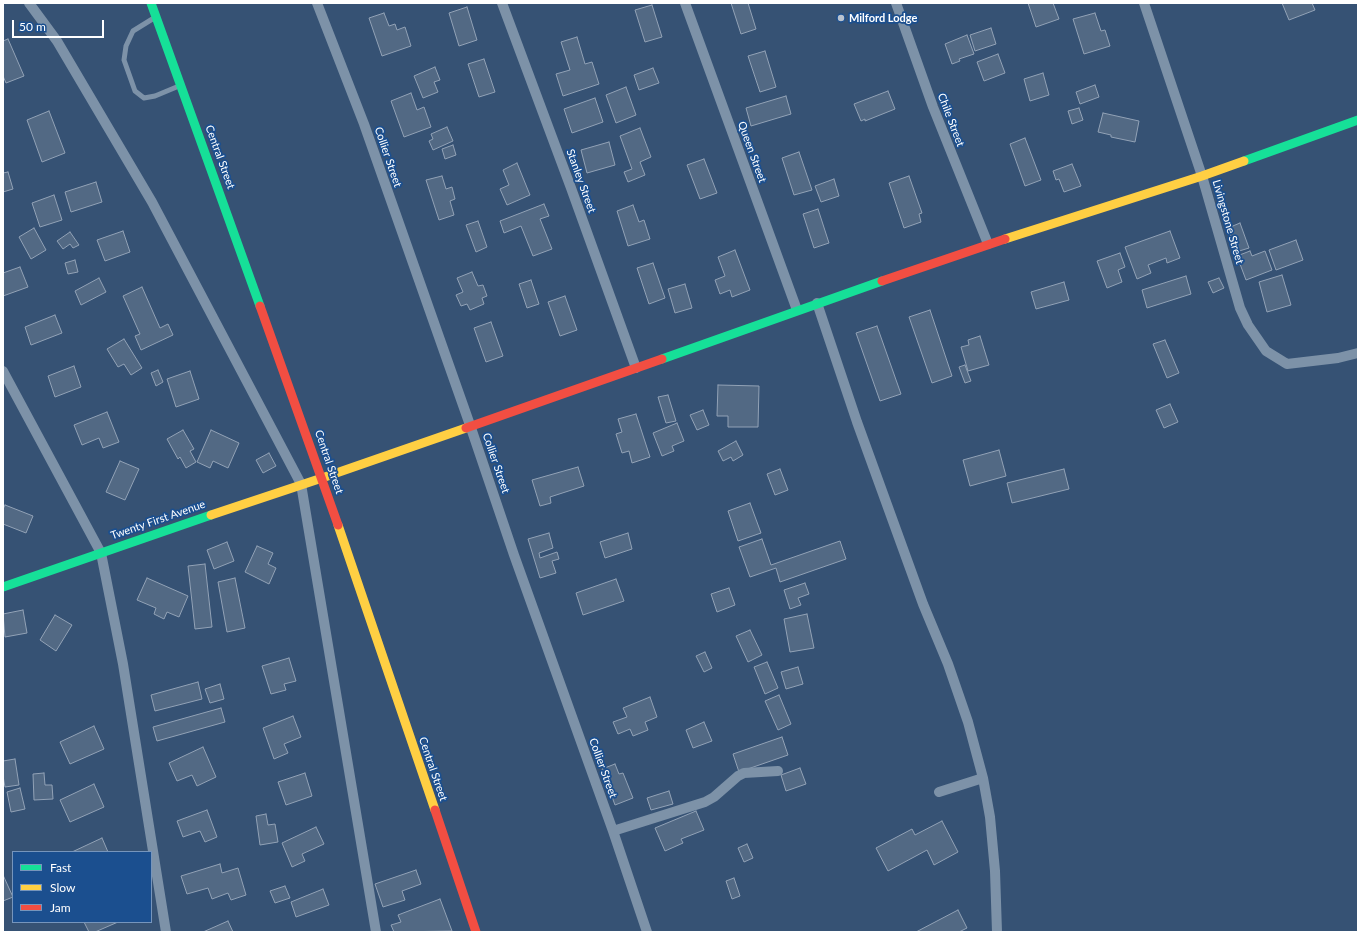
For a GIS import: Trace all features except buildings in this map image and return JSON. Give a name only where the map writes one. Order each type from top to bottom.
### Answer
[{"type":"street","points":[[29,3],[57,41],[152,202],[301,484],[376,932]]},
{"type":"street","name":"Central Street","points":[[151,3],[157,16],[322,478],[476,932]]},
{"type":"street","name":"Collier Street","points":[[317,3],[364,124],[613,831],[647,932]]},
{"type":"street","name":"Stanley Street","points":[[502,3],[636,368]]},
{"type":"street","name":"Queen Street","points":[[685,3],[797,310]]},
{"type":"street","name":"Chile Street","points":[[896,3],[933,107],[988,244]]},
{"type":"street","name":"Livingstone Street","points":[[1144,3],[1202,176],[1240,308],[1248,324],[1266,351],[1287,364],[1338,358],[1358,353]]},
{"type":"street","name":"Twenty First Avenue","points":[[3,587],[101,552],[322,478],[988,244],[1202,176],[1358,120]]},
{"type":"street","points":[[817,303],[857,422],[921,597],[948,664],[968,722],[983,778],[990,817],[996,871],[997,932]]},
{"type":"street","points":[[3,371],[101,552],[123,664],[166,932]]},
{"type":"street","points":[[613,831],[705,802],[714,797],[738,776],[744,773],[778,771]]},
{"type":"street","points":[[939,792],[983,778]]},
{"type":"lane","points":[[157,16],[133,31],[126,46],[124,60],[135,91],[144,98],[155,96],[181,85]]},
{"type":"traffic: fast","points":[[151,3],[260,306]]},
{"type":"traffic: fast","points":[[1244,161],[1358,120]]},
{"type":"traffic: fast","points":[[662,359],[882,281]]},
{"type":"traffic: fast","points":[[3,587],[211,515]]},
{"type":"traffic: slow","points":[[1005,239],[1202,176],[1244,161]]},
{"type":"traffic: slow","points":[[211,515],[466,428]]},
{"type":"traffic: slow","points":[[338,525],[435,810]]},
{"type":"traffic: jam","points":[[882,281],[1005,239]]},
{"type":"traffic: jam","points":[[260,306],[338,525]]},
{"type":"traffic: jam","points":[[466,428],[662,359]]},
{"type":"traffic: jam","points":[[435,810],[476,932]]},
{"type":"place","name":"Milford Lodge","points":[[841,18]]}]
